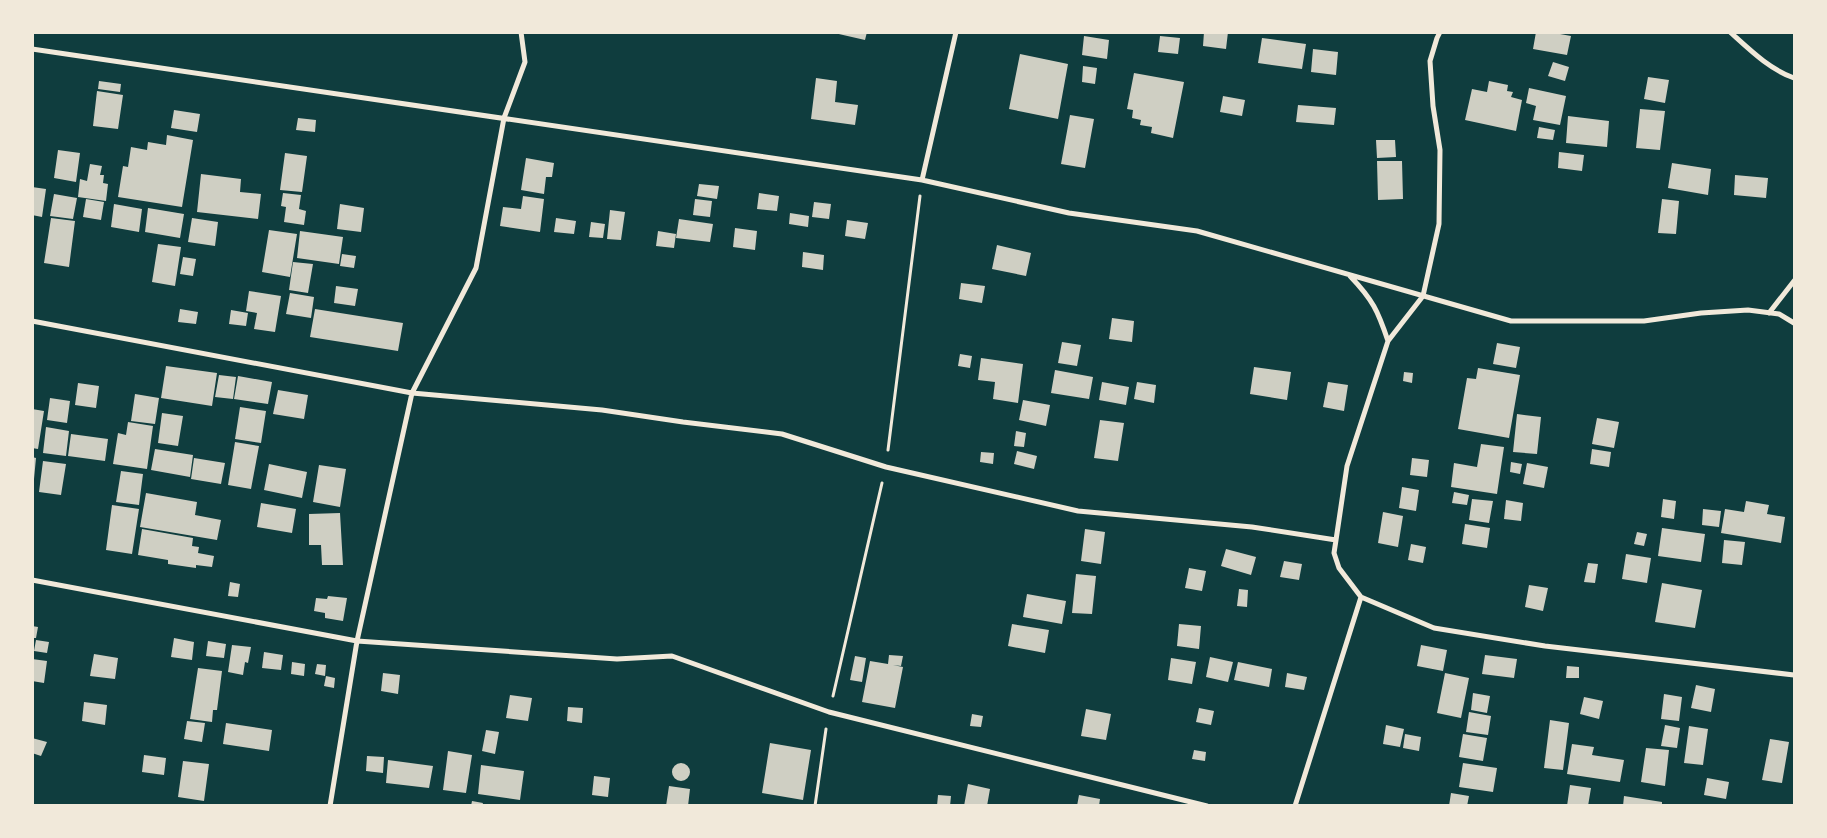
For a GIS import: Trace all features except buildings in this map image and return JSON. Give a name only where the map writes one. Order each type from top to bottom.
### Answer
[{"type":"street","points":[[330,806],[357,641],[412,392],[476,268],[504,118],[525,62],[521,32]]},
{"type":"street","points":[[922,180],[956,32]]},
{"type":"street","points":[[1440,32],[1430,61],[1433,106],[1440,150],[1439,224],[1423,296],[1388,342],[1347,466],[1334,553],[1339,568],[1361,597],[1434,628],[1545,646],[1794,675]]},
{"type":"street","points":[[1730,32],[1756,55],[1782,74],[1794,78]]},
{"type":"street","points":[[32,48],[922,180],[1069,213],[1197,231],[1511,320],[1644,321],[1701,312],[1748,310],[1779,314],[1794,323]]},
{"type":"street","points":[[1348,275],[1365,292],[1377,309],[1388,342]]},
{"type":"street","points":[[1769,313],[1794,281]]},
{"type":"street","points":[[32,321],[412,392],[602,410],[782,434],[886,467],[1078,511],[1252,527],[1336,540]]},
{"type":"street","points":[[32,580],[357,641],[617,659],[672,656],[829,712],[1207,806]]},
{"type":"street","points":[[1295,806],[1361,597]]},
{"type":"path","points":[[815,806],[829,712],[886,467],[922,180]]}]
